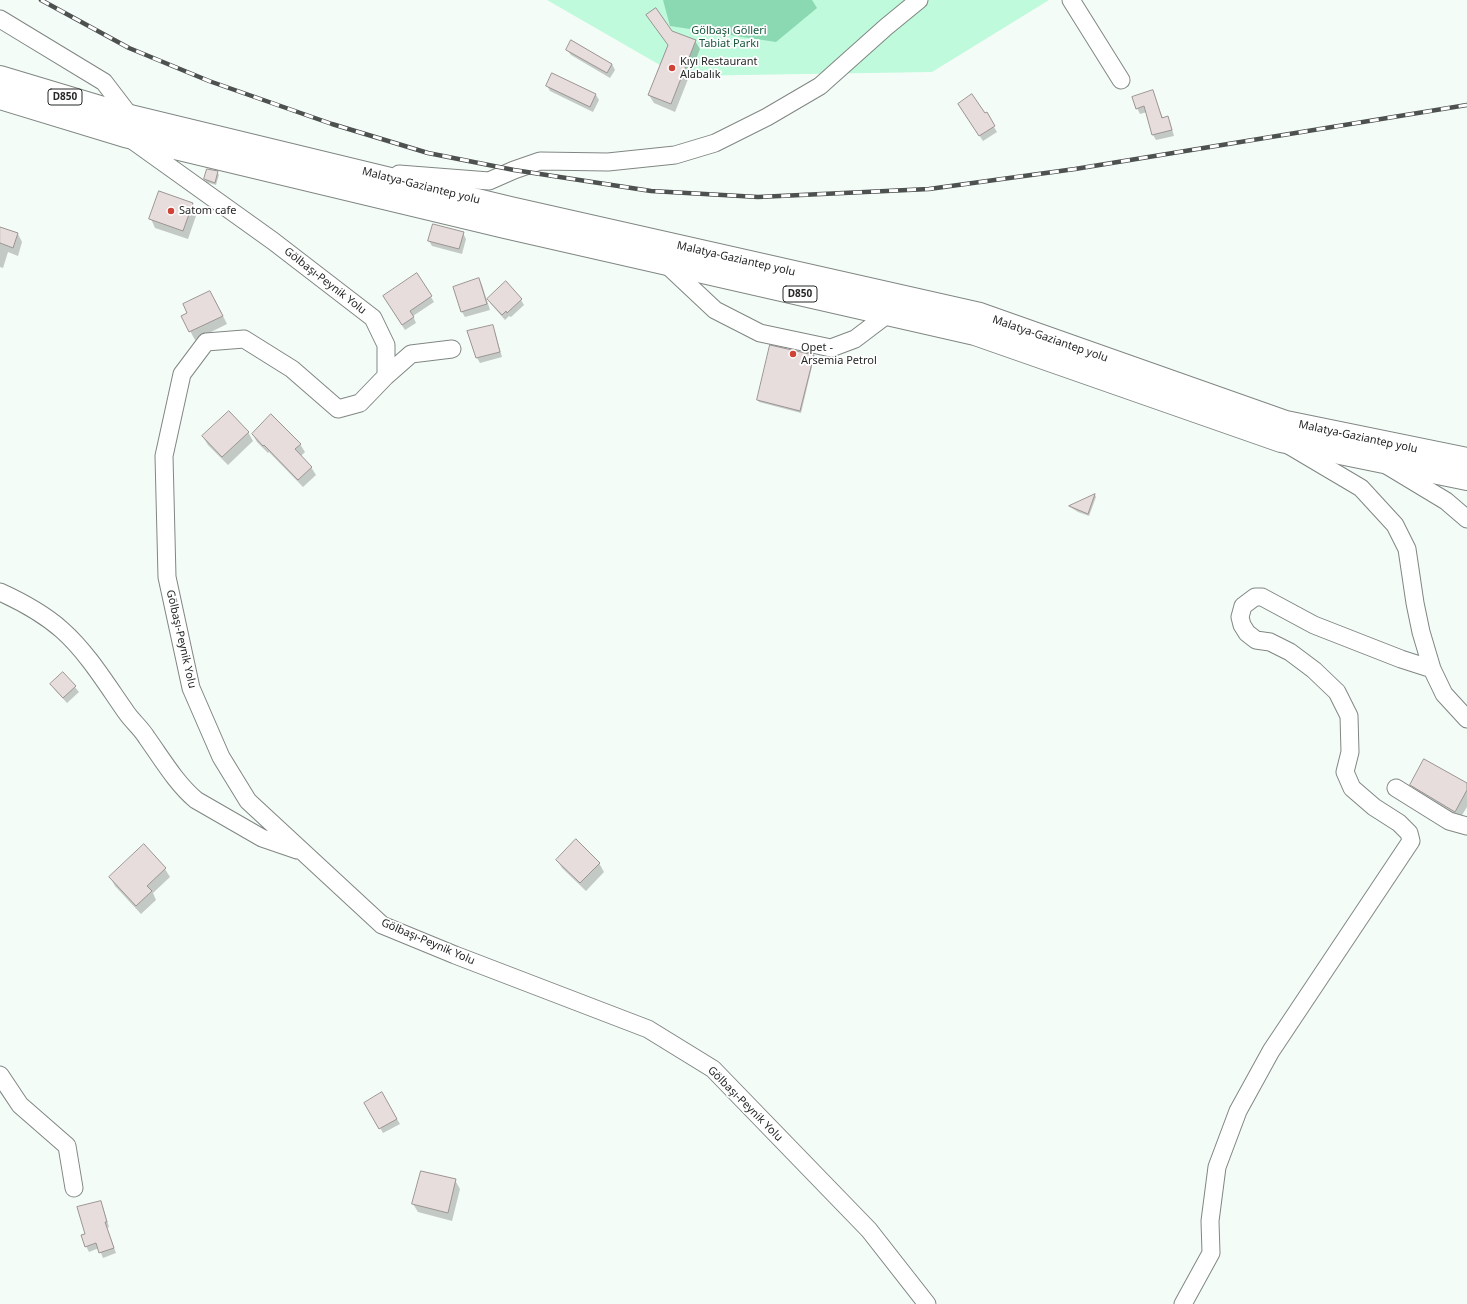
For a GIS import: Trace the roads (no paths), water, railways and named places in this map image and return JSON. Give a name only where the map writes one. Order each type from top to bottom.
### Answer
[{"type":"highway","name":"Malatya-Gaziantep yolu","points":[[0,77],[128,126],[497,225],[975,334],[1281,441],[1467,479]]},
{"type":"highway","name":"Malatya-Gaziantep yolu","points":[[0,98],[128,126],[358,171],[510,208],[980,314],[1286,422],[1467,459]]},
{"type":"street","points":[[358,171],[489,181],[514,170],[540,162],[608,162],[675,155],[715,143],[767,117],[820,86],[886,27],[919,0]]},
{"type":"street","points":[[1071,0],[1121,80]]},
{"type":"street","name":"Gölbaşı-Peynik Yolu","points":[[0,19],[104,82],[128,126],[373,318],[386,345],[386,376],[360,403],[338,409],[292,369],[244,339],[206,342],[182,374],[164,456],[167,577],[191,688],[221,757],[248,801],[382,925],[455,955],[648,1029],[713,1069],[869,1230],[927,1304]]},
{"type":"street","points":[[666,264],[715,310],[760,333],[831,348],[855,339],[888,314]]},
{"type":"street","points":[[386,376],[412,354],[452,349]]},
{"type":"street","points":[[1281,441],[1361,488],[1395,525],[1408,549],[1415,603],[1421,632],[1432,669],[1444,694],[1467,719]]},
{"type":"street","points":[[1379,461],[1446,501],[1467,519]]},
{"type":"street","points":[[0,592],[37,611],[63,630],[84,655],[127,714],[146,736],[186,792],[196,800],[262,838],[304,852]]},
{"type":"street","points":[[1182,1304],[1211,1253],[1210,1221],[1217,1167],[1238,1111],[1271,1051],[1411,841],[1409,833],[1399,823],[1374,807],[1352,788],[1345,772],[1350,752],[1349,716],[1337,692],[1314,670],[1290,652],[1270,642],[1256,640],[1247,633],[1242,625],[1240,617],[1243,606],[1255,597],[1262,597],[1314,625],[1401,659],[1432,669]]},
{"type":"street","points":[[1396,788],[1449,821],[1467,826]]},
{"type":"street","points":[[0,1075],[20,1105],[67,1146],[74,1188]]},
{"type":"railway","points":[[41,0],[129,48],[209,81],[332,124],[428,153],[514,170],[651,191],[758,197],[929,189],[1075,169],[1467,105]]},
{"type":"place","name":"Kıyı Restaurant Alabalık","points":[[672,68]]},
{"type":"place","name":"Satom cafe","points":[[171,211]]},
{"type":"place","name":"Opet - Arsemia Petrol","points":[[793,354]]},
{"type":"park label","name":"Gölbaşı Gölleri Tabiat Parkı","points":[[729,37]]}]
